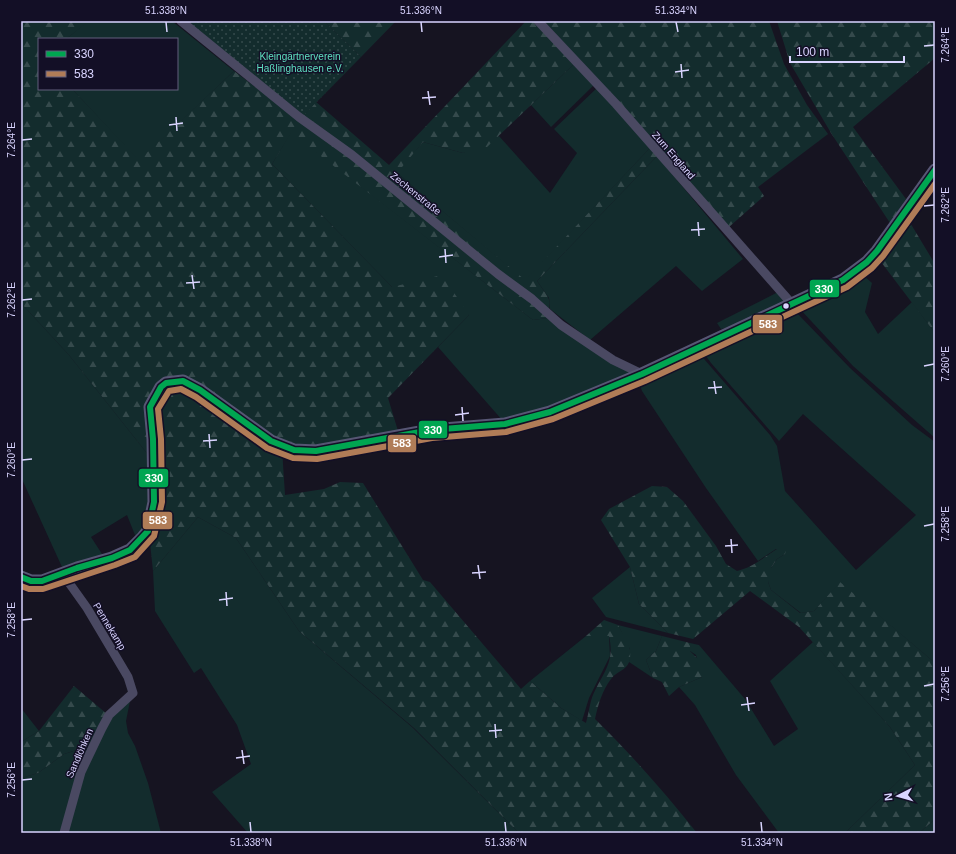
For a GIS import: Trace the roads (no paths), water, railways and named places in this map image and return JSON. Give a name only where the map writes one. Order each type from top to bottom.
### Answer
[{"type":"main road","points":[[21,577],[36,582],[122,554],[139,541],[148,531],[154,502],[153,439],[150,407],[161,387],[166,383],[183,381],[271,441],[294,450],[316,451],[431,430],[499,425],[522,421],[550,412],[642,374],[827,288],[857,271],[889,237],[935,170]]},
{"type":"street","name":"Zechenstraße","points":[[181,21],[299,117],[352,155],[498,274],[532,299],[561,325],[613,360],[642,374]]},
{"type":"street","name":"Zum England","points":[[538,21],[616,104],[792,304]]},
{"type":"street","name":"Pennekamp","points":[[62,573],[86,608],[128,677],[134,692]]},
{"type":"street","name":"Sandlöhken","points":[[64,833],[81,772],[102,728],[109,715],[134,692]]},
{"type":"park label","name":"Kleingärtnerverein Haßlinghausen e.V.","points":[[300,62]]}]
